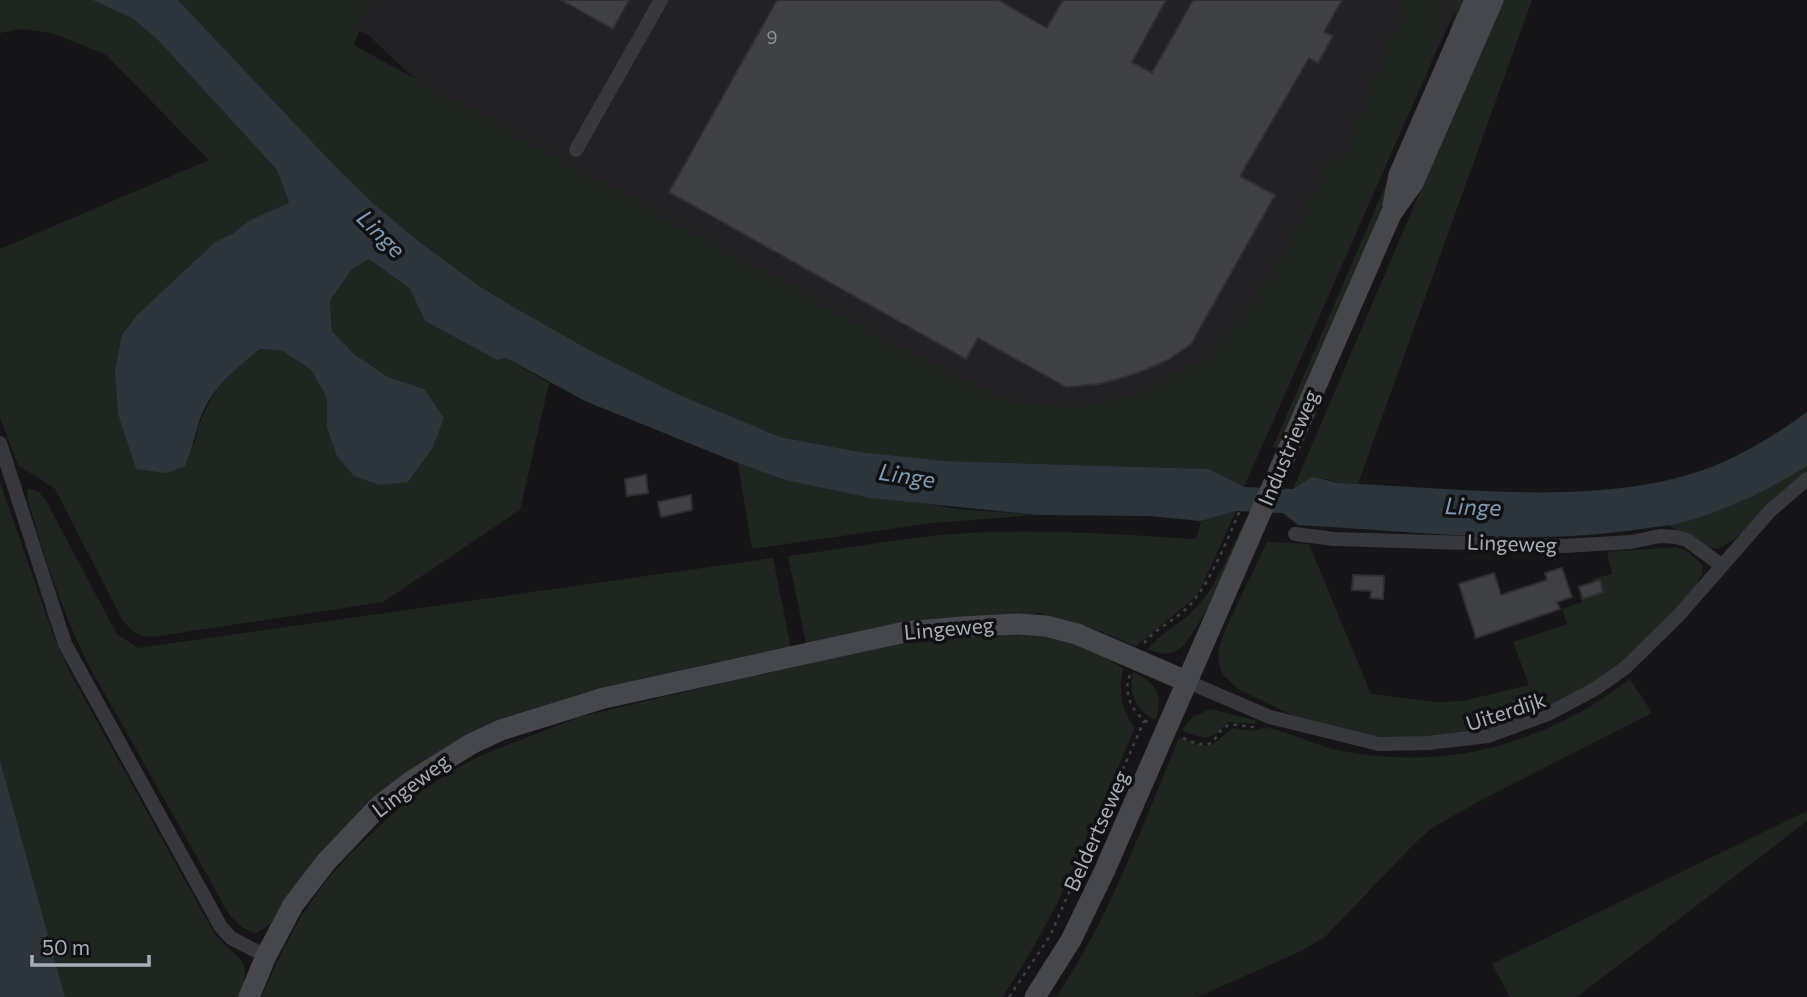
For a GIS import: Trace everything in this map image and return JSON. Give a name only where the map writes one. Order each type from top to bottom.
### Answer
[{"type":"main road","name":"Industrieweg","points":[[1391,214],[1399,175],[1475,0]]},
{"type":"main road","name":"Industrieweg","points":[[1186,681],[1391,214],[1413,183],[1493,0]]},
{"type":"main road","name":"Lingeweg","points":[[249,997],[266,956],[293,905],[326,862],[380,805],[410,782],[471,744],[501,730],[604,698],[905,632],[1017,624],[1046,626],[1077,634],[1186,681]]},
{"type":"main road","name":"Beldertseweg","points":[[1035,997],[1071,940],[1082,917],[1186,681]]},
{"type":"street","points":[[576,150],[661,0]]},
{"type":"street","points":[[0,443],[65,644],[221,927],[231,938],[266,956]]},
{"type":"street","name":"Uiterdijk","points":[[1186,681],[1270,717],[1379,744],[1428,743],[1488,736],[1548,714],[1595,689],[1625,668],[1679,615],[1770,511],[1807,479]]},
{"type":"street","name":"Lingeweg","points":[[1295,534],[1345,539],[1565,546],[1631,542],[1660,536],[1676,537],[1687,540],[1721,565]]},
{"type":"path","name":"Industrieweg","points":[[1137,660],[1145,642],[1180,615],[1203,588],[1237,518]]},
{"type":"path","points":[[1137,660],[1126,685],[1128,696],[1144,721],[1196,744],[1205,745],[1212,743],[1225,727],[1258,726]]},
{"type":"path","name":"Beldertseweg","points":[[1009,997],[1050,936],[1144,721]]},
{"type":"shaded area","points":[[0,0],[92,0],[132,18],[156,38],[277,170],[289,204],[250,220],[232,234],[215,242],[137,315],[122,335],[118,414],[136,469],[194,444],[204,413],[217,390],[260,349],[283,351],[311,370],[327,398],[327,428],[424,389],[388,377],[354,354],[332,331],[330,301],[352,269],[369,259],[410,289],[425,321],[497,360],[506,358],[549,383],[520,510],[383,602],[153,637],[139,634],[129,627],[122,619],[55,489],[18,465],[0,418],[0,249],[209,160],[106,55],[53,33],[22,29],[0,33]]},
{"type":"shaded area","points":[[178,0],[370,0],[354,45],[956,378],[1014,402],[1080,408],[1139,395],[1201,361],[1244,315],[1282,260],[1331,157],[1342,160],[1407,0],[1438,0],[1439,36],[1430,66],[1244,487],[1209,469],[946,461],[860,452],[780,437],[675,393],[591,351],[512,306],[479,286],[416,239],[374,204],[335,166]]},
{"type":"shaded area","points":[[293,0],[1460,0],[1266,423],[1011,410],[468,129],[368,35]]},
{"type":"shaded area","points":[[1455,0],[1466,0],[1368,244],[1278,450],[1273,447],[1445,47],[1455,15]]},
{"type":"shaded area","points":[[1502,0],[1532,0],[1358,484],[1327,479],[1293,489]]},
{"type":"shaded area","points":[[738,463],[785,480],[958,509],[1037,515],[932,523],[752,549]]},
{"type":"shaded area","points":[[1807,466],[1807,472],[1735,539],[1717,549],[1707,547],[1668,525],[1740,501]]},
{"type":"shaded area","points":[[0,482],[55,640],[73,678],[213,931],[244,964],[244,982],[240,997],[65,997],[0,760]]},
{"type":"shaded area","points":[[27,490],[39,492],[46,501],[117,634],[138,648],[773,558],[792,652],[480,735],[311,872],[270,924],[255,934],[243,928],[230,916],[88,664],[47,563],[28,500]]},
{"type":"shaded area","points":[[1236,511],[1200,590],[1192,600],[1135,647],[1088,627],[1037,613],[1024,621],[807,648],[788,556],[982,532],[1073,532],[1193,539],[1197,536],[1201,521]]},
{"type":"shaded area","points":[[1247,517],[1205,613],[1184,645],[1174,652],[1164,654],[1148,649],[1203,599]]},
{"type":"shaded area","points":[[1267,542],[1309,544],[1371,694],[1435,702],[1463,701],[1529,685],[1513,642],[1567,624],[1562,609],[1582,602],[1579,595],[1594,588],[1592,579],[1612,574],[1607,552],[1677,547],[1687,551],[1703,565],[1702,574],[1683,603],[1613,673],[1581,694],[1509,725],[1466,735],[1376,739],[1296,717],[1238,689],[1224,676],[1218,651],[1225,630]]},
{"type":"shaded area","points":[[1022,630],[1084,646],[1123,668],[1122,699],[1126,714],[1135,727],[1059,900],[1002,997],[261,997],[302,915],[325,882],[350,854],[405,802],[455,769],[482,755],[579,717],[705,687],[900,643],[965,636],[999,637]]},
{"type":"shaded area","points":[[1133,672],[1148,680],[1156,691],[1159,704],[1155,720],[1138,706],[1135,700],[1131,687]]},
{"type":"shaded area","points":[[1630,679],[1652,713],[1432,828],[1325,937],[1299,952],[1197,997],[1056,997],[1109,903],[1179,738],[1205,746],[1213,744],[1233,728],[1265,728],[1337,750],[1377,756],[1454,755],[1491,748],[1563,721]]},
{"type":"shaded area","points":[[1211,709],[1258,721],[1253,724],[1229,722],[1216,734],[1208,737],[1182,730],[1192,717]]},
{"type":"shaded area","points":[[1807,811],[1807,821],[1577,997],[1510,997],[1492,964]]},
{"type":"water","name":"Linge","points":[[92,0],[178,0],[374,204],[479,286],[591,351],[675,393],[780,437],[860,452],[946,461],[1209,469],[1244,487],[1293,489],[1312,477],[1339,483],[1494,491],[1588,491],[1678,478],[1719,464],[1776,434],[1807,412],[1807,466],[1751,497],[1684,522],[1592,535],[1550,537],[1466,536],[1298,525],[1283,513],[1236,511],[1201,521],[1150,516],[1037,515],[871,498],[785,480],[738,463],[585,401],[506,358],[497,360],[425,321],[410,289],[369,259],[352,269],[330,301],[332,331],[354,354],[388,377],[424,389],[444,418],[432,449],[408,482],[380,485],[354,476],[337,456],[327,428],[327,398],[311,370],[283,351],[260,349],[225,380],[211,398],[200,419],[185,466],[166,473],[136,469],[118,414],[115,370],[122,335],[137,315],[215,242],[232,234],[250,220],[289,203],[277,170],[156,38],[132,18]]},
{"type":"water","points":[[0,760],[65,997],[0,997]]},
{"type":"building","points":[[561,0],[629,0],[613,29]]},
{"type":"building","points":[[777,0],[998,0],[1047,28],[1063,0],[1166,0],[1132,62],[1152,73],[1193,0],[1342,0],[1324,32],[1333,36],[1318,63],[1309,58],[1240,176],[1275,195],[1191,344],[1168,360],[1135,374],[1100,384],[1066,387],[978,338],[966,359],[669,192]]},
{"type":"building","points":[[646,475],[648,493],[627,496],[625,479]]},
{"type":"building","points":[[691,495],[692,510],[661,517],[658,502]]},
{"type":"building","points":[[1562,568],[1572,597],[1557,602],[1560,609],[1476,638],[1459,584],[1494,573],[1501,595],[1547,580],[1545,573]]},
{"type":"building","points":[[1353,575],[1384,576],[1383,599],[1371,598],[1371,591],[1352,590]]},
{"type":"building","points":[[1600,580],[1603,592],[1583,599],[1579,587]]}]
